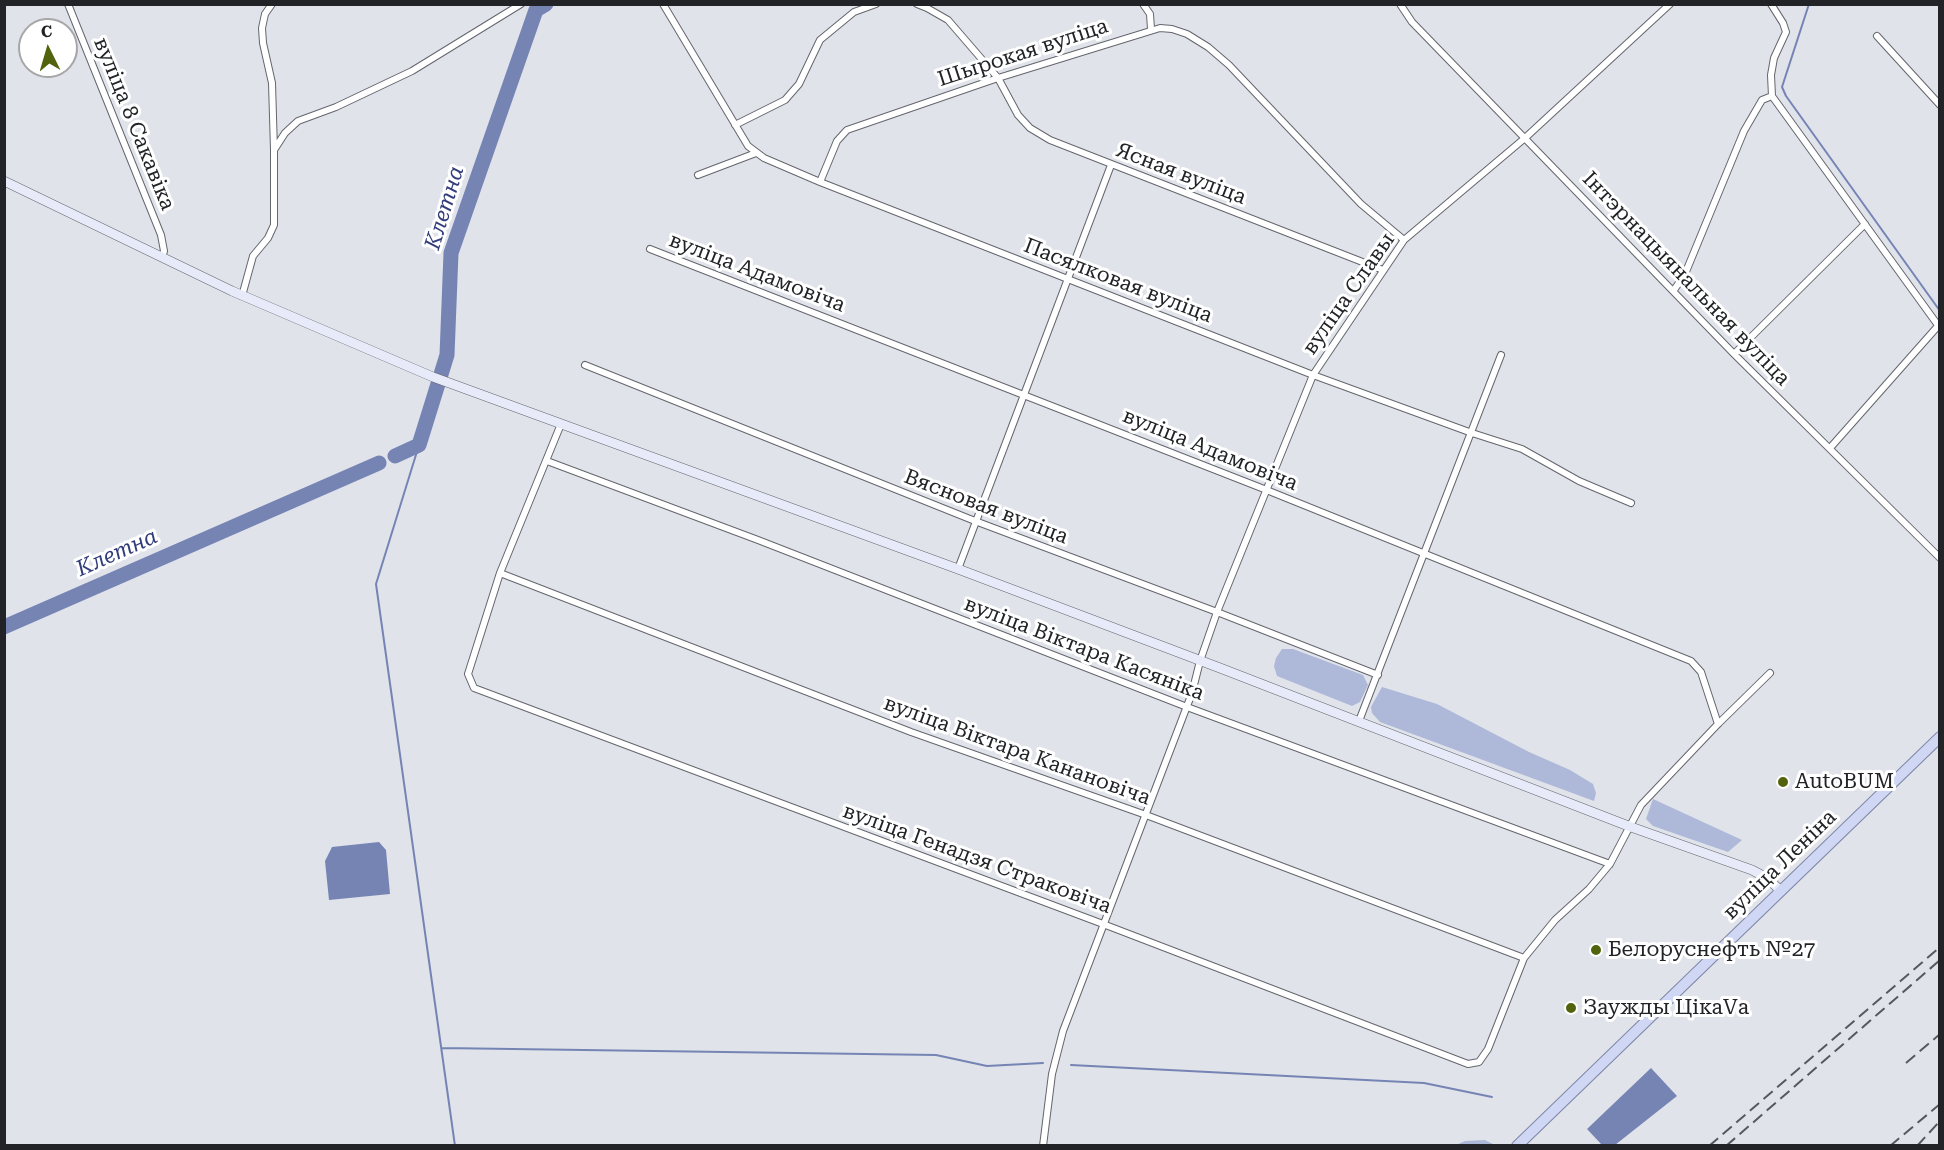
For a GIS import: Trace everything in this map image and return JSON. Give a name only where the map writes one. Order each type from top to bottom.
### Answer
[{"type":"main road","name":"вуліца Леніна","points":[[1517,1146],[1940,737]]},
{"type":"street","name":"вуліца 8 Сакавіка","points":[[68,4],[161,235],[164,245],[162,257]]},
{"type":"street","points":[[242,296],[252,255],[268,238],[274,225],[272,83],[262,28],[265,14],[272,4]]},
{"type":"street","points":[[274,150],[285,133],[298,121],[336,107],[412,71],[521,4]]},
{"type":"street","name":"Пасялковая вуліца","points":[[663,4],[748,146],[756,153],[820,182],[1313,375],[1522,449],[1579,481],[1631,504]]},
{"type":"street","points":[[735,125],[785,100],[799,84],[820,40],[854,12],[876,4]]},
{"type":"street","name":"Шырокая вуліца","points":[[917,4],[948,20],[996,76]]},
{"type":"street","points":[[1143,4],[1150,14],[1151,29]]},
{"type":"street","name":"Інтэрнацыянальная вуліца","points":[[1400,4],[1412,22],[1734,354],[1940,558]]},
{"type":"street","name":"вуліца Славы","points":[[1042,1146],[1052,1074],[1063,1031],[1187,706],[1217,612],[1313,375],[1404,240],[1525,138],[1670,4]]},
{"type":"street","points":[[1771,4],[1784,23],[1786,32],[1774,58],[1771,75],[1772,96],[1939,327],[1830,448]]},
{"type":"street","name":"Шырокая вуліца","points":[[820,182],[837,141],[847,130],[996,76],[1151,29],[1172,29],[1187,34],[1229,65],[1361,204],[1404,240]]},
{"type":"street","points":[[1877,36],[1940,105]]},
{"type":"street","name":"Ясная вуліца","points":[[996,76],[1018,115],[1030,128],[1050,140],[1383,270]]},
{"type":"street","points":[[1674,290],[1685,274],[1744,131],[1762,100],[1772,96]]},
{"type":"street","points":[[698,175],[756,153]]},
{"type":"street","points":[[958,569],[1066,278],[1111,165]]},
{"type":"street","points":[[4,181],[242,296],[452,385],[958,569],[1200,660],[1630,827],[1760,874],[1781,891]]},
{"type":"street","points":[[1734,354],[1865,224]]},
{"type":"street","name":"вуліца Адамовіча","points":[[650,249],[1023,393],[1691,661],[1701,672],[1718,724]]},
{"type":"street","points":[[1359,721],[1501,355]]},
{"type":"street","name":"Вясновая вуліца","points":[[585,365],[975,521],[1378,675]]},
{"type":"street","points":[[500,573],[561,424]]},
{"type":"street","name":"вуліца Віктара Касяніка","points":[[547,461],[1187,706],[1610,864]]},
{"type":"street","name":"вуліца Генадзя Страковіча","points":[[500,573],[468,674],[474,688],[1103,924],[1468,1064],[1479,1062],[1488,1049],[1524,958]]},
{"type":"street","name":"вуліца Віктара Канановіча","points":[[500,573],[911,732],[1146,815],[1524,958]]},
{"type":"street","points":[[1524,958],[1555,920],[1589,890],[1610,864],[1641,805],[1770,673]]},
{"type":"shaded area","points":[[1282,649],[1293,649],[1363,675],[1368,685],[1360,702],[1352,706],[1277,676],[1274,666],[1276,658]]},
{"type":"shaded area","points":[[1382,687],[1437,704],[1529,752],[1570,770],[1593,784],[1596,793],[1594,801],[1380,722],[1372,713],[1371,707]]},
{"type":"shaded area","points":[[1653,799],[1742,840],[1728,852],[1653,826],[1646,819]]},
{"type":"shaded area","points":[[379,842],[386,850],[390,894],[329,900],[325,861],[332,847]]},
{"type":"shaded area","points":[[1651,1068],[1677,1096],[1615,1145],[1602,1145],[1587,1129]]},
{"type":"shaded area","points":[[1485,1140],[1495,1145],[1456,1145],[1465,1141]]},
{"type":"waterway","name":"Клетна","points":[[395,456],[419,445],[447,355],[451,253],[536,10],[546,4]]},
{"type":"waterway","points":[[1809,4],[1782,87],[1786,96],[1940,311]]},
{"type":"waterway","points":[[419,445],[376,584],[455,1146]]},
{"type":"waterway","name":"Клетна","points":[[4,627],[379,463]]},
{"type":"waterway","points":[[442,1048],[936,1055],[987,1066],[1043,1063]]},
{"type":"waterway","points":[[1071,1065],[1424,1083],[1492,1097]]},
{"type":"railway","points":[[1709,1146],[1940,947]]},
{"type":"railway","points":[[1726,1146],[1940,960]]},
{"type":"railway","points":[[1906,1063],[1940,1034]]},
{"type":"railway","points":[[1890,1146],[1940,1104]]},
{"type":"railway","points":[[1917,1146],[1940,1121]]},
{"type":"place","name":"AutoBUM","points":[[1783,782]]},
{"type":"place","name":"Белоруснефть №27","points":[[1596,950]]},
{"type":"place","name":"Заужды ЦікаVа","points":[[1571,1008]]}]
